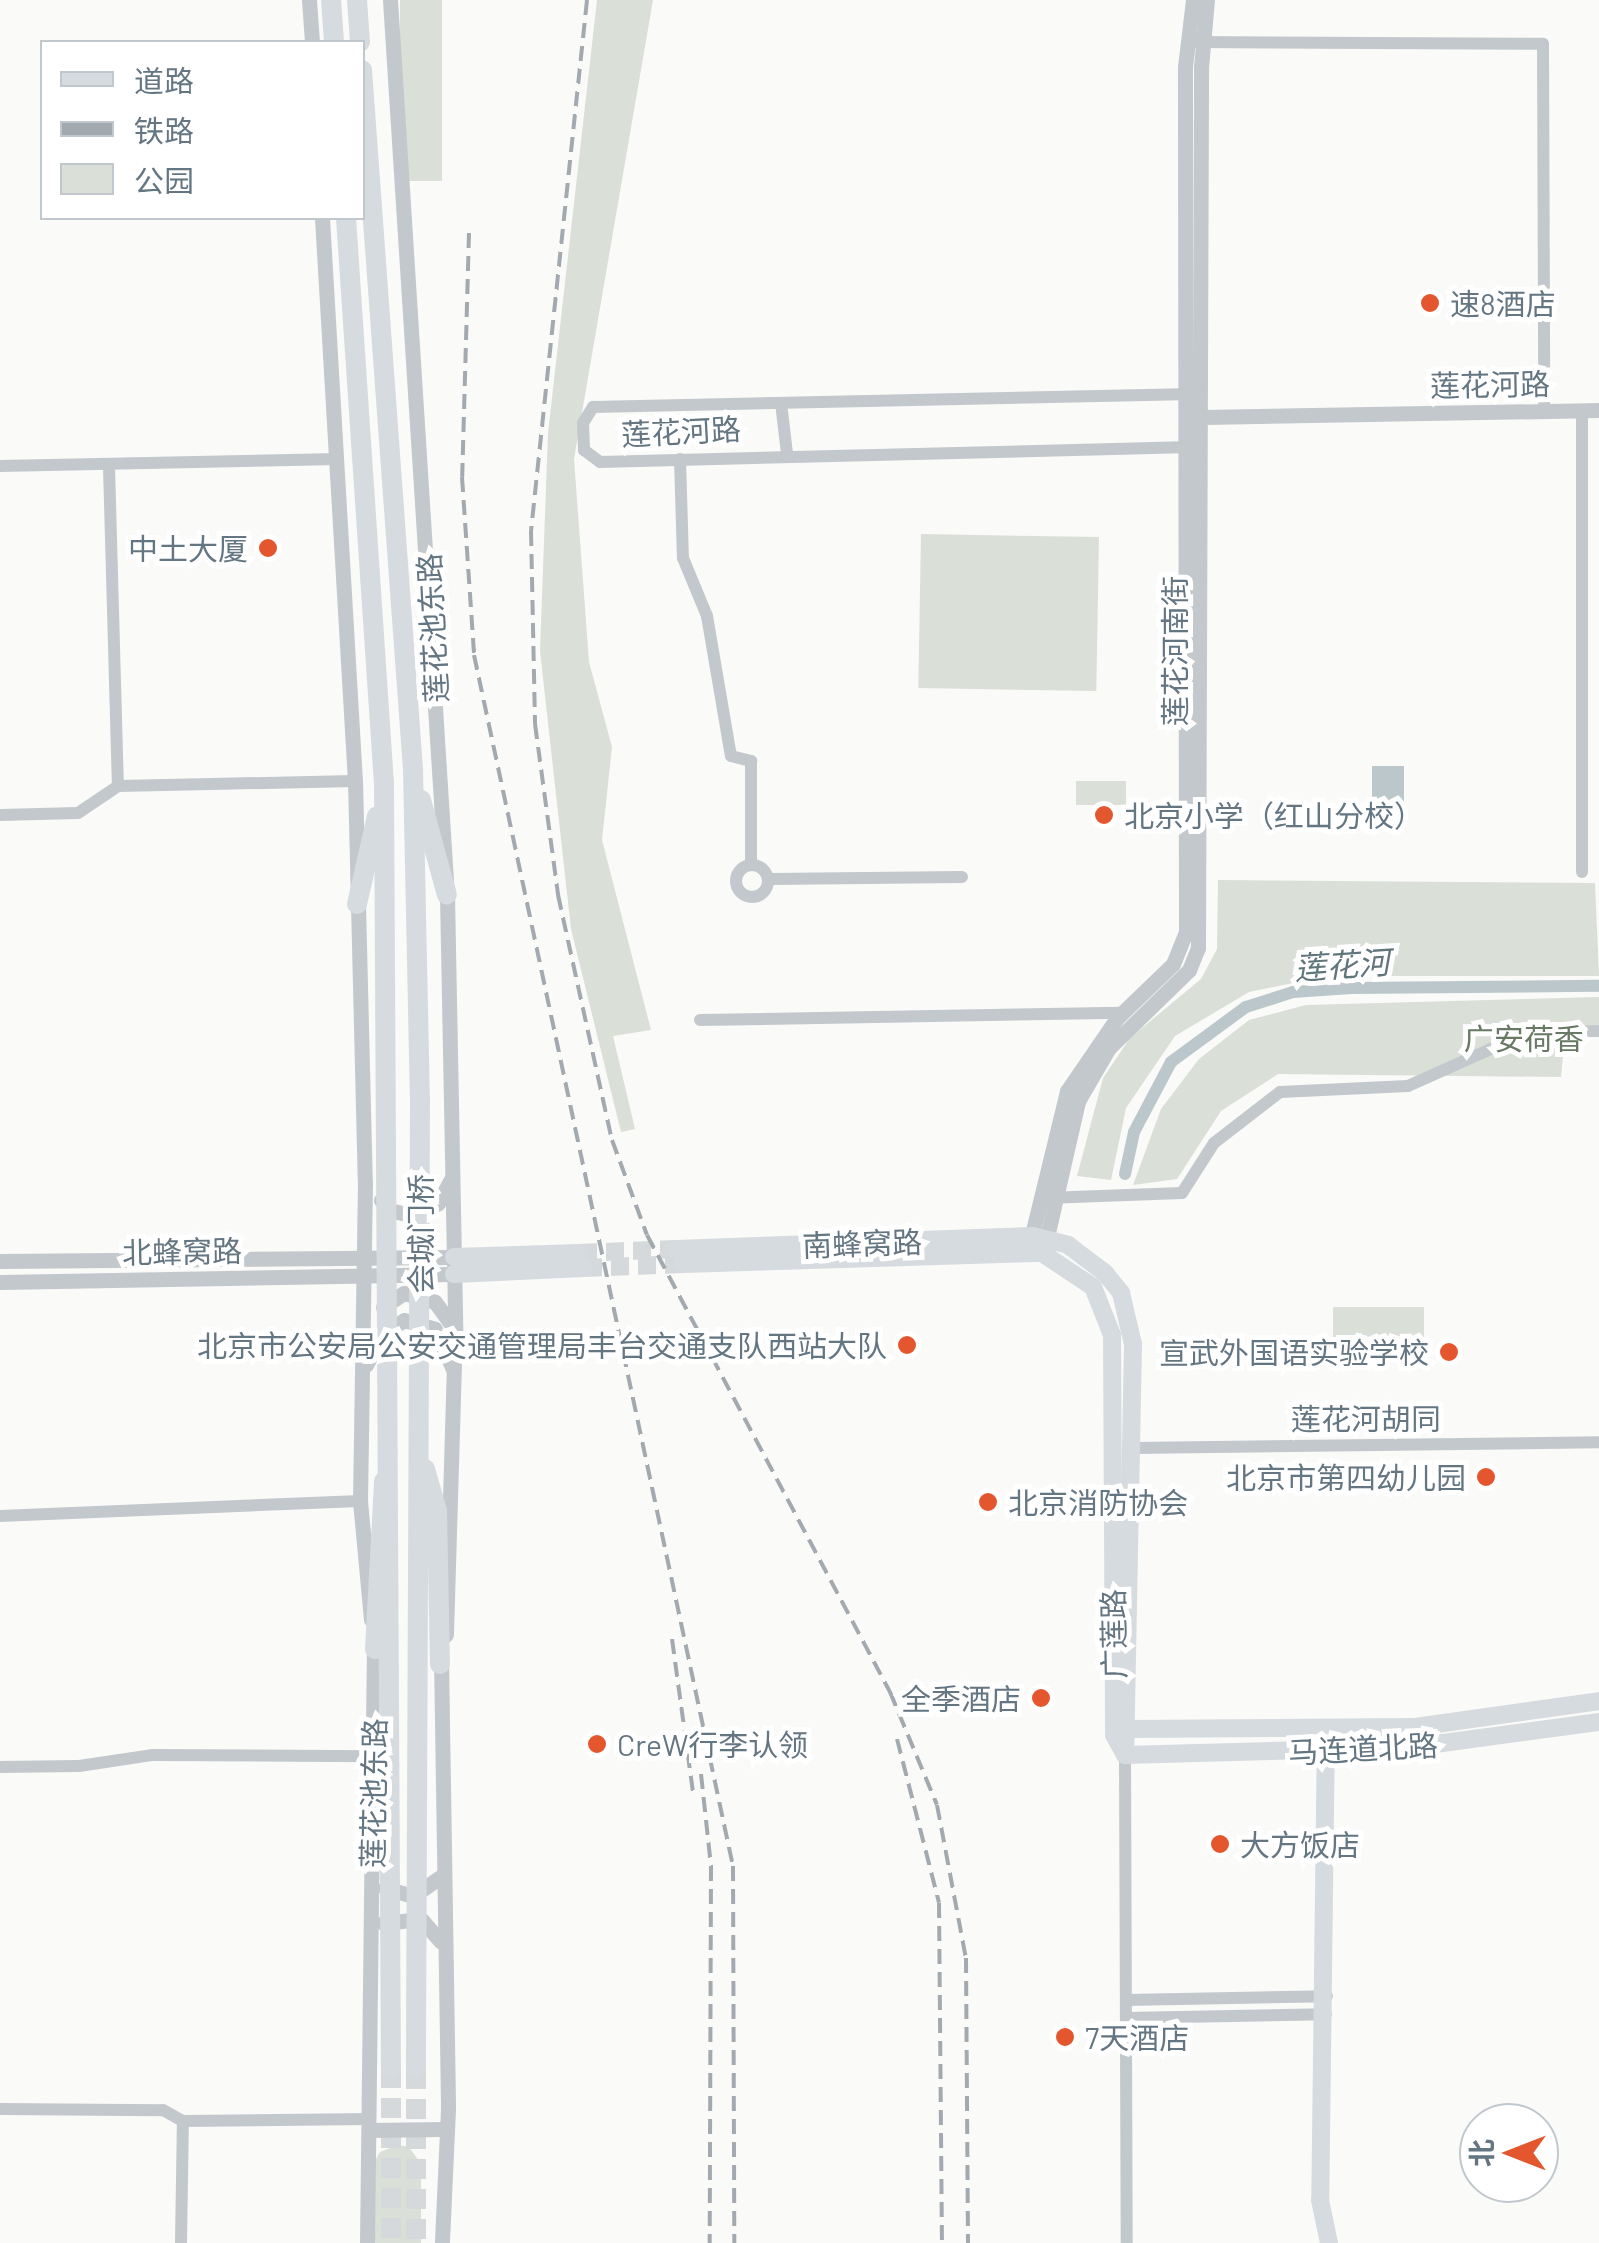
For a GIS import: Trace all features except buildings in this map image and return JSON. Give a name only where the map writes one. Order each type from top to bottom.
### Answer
[{"type":"highway","points":[[331,0],[334,40]]},
{"type":"highway","points":[[358,0],[360,40]]},
{"type":"highway","name":"莲花池东路","points":[[365,111],[413,770],[420,1098]]},
{"type":"highway","name":"莲花池东路","points":[[346,220],[384,784],[389,1099]]},
{"type":"highway","points":[[413,770],[447,894]]},
{"type":"highway","points":[[357,904],[384,784]]},
{"type":"highway","name":"会城门桥","points":[[419,1438],[420,1098]]},
{"type":"highway","name":"会城门桥","points":[[389,1099],[392,1440]]},
{"type":"highway","points":[[419,1438],[437,1511],[440,1664]]},
{"type":"highway","name":"莲花池东路","points":[[416,2069],[419,1438]]},
{"type":"highway","points":[[375,1649],[378,1504],[392,1440]]},
{"type":"highway","name":"莲花池东路","points":[[391,2068],[392,1440]]},
{"type":"main road","name":"南蜂窝路","points":[[679,1256],[1038,1245]]},
{"type":"main road","name":"广莲路","points":[[1038,1245],[1105,1273],[1121,1294],[1133,1344],[1130,1729],[1125,1755]]},
{"type":"main road","name":"广莲路","points":[[1038,1245],[1080,1275],[1109,1317],[1114,1735],[1125,1755]]},
{"type":"main road","points":[[454,1266],[581,1260]]},
{"type":"main road","name":"马连道北路","points":[[1130,1729],[1326,1729],[1461,1722],[1599,1702]]},
{"type":"main road","name":"马连道北路","points":[[1125,1755],[1327,1752],[1468,1742],[1599,1722]]},
{"type":"main road","points":[[1326,1729],[1326,2005],[1320,2200],[1329,2243]]},
{"type":"street","points":[[309,0],[312,40]]},
{"type":"street","name":"莲花池东路","points":[[390,0],[447,894],[455,1330]]},
{"type":"street","name":"莲花河南街","points":[[1038,1245],[1070,1122],[1088,1081],[1121,1034],[1189,970],[1198,948],[1203,394],[1193,0]]},
{"type":"street","name":"莲花河南街","points":[[1050,1198],[1052,1134],[1068,1091],[1122,1013],[1173,964],[1186,932],[1185,394],[1196,42],[1207,0]]},
{"type":"street","points":[[1196,42],[1543,44],[1544,410]]},
{"type":"street","points":[[322,220],[355,781],[365,1276]]},
{"type":"street","name":"莲花河路","points":[[1203,394],[593,407],[584,416],[584,450],[594,460],[1203,446]]},
{"type":"street","points":[[781,403],[787,453]]},
{"type":"street","points":[[1582,872],[1590,411]]},
{"type":"street","name":"莲花河路","points":[[1203,417],[1590,411]]},
{"type":"street","points":[[0,466],[109,467],[338,459]]},
{"type":"street","points":[[680,459],[683,558],[707,616],[731,756],[751,761],[751,864],[736,878],[742,894],[762,894],[769,879]]},
{"type":"street","points":[[109,467],[118,786]]},
{"type":"street","points":[[0,815],[78,813],[118,786],[355,781]]},
{"type":"street","points":[[751,864],[769,879],[962,877]]},
{"type":"street","points":[[700,1020],[1122,1013]]},
{"type":"street","points":[[1050,1198],[1189,1191],[1214,1143],[1280,1092],[1408,1086],[1529,1032],[1599,1031]]},
{"type":"street","points":[[365,1182],[389,1210],[415,1216],[438,1203],[454,1176]]},
{"type":"street","name":"北蜂窝路","points":[[0,1261],[365,1258],[454,1266]]},
{"type":"street","name":"北蜂窝路","points":[[0,1282],[365,1276],[454,1266]]},
{"type":"street","name":"莲花池东路","points":[[365,1276],[360,1501],[375,1649],[367,2243]]},
{"type":"street","points":[[365,1344],[383,1307],[404,1294],[435,1302],[455,1330],[452,1558],[440,1664],[448,2126],[442,2241]]},
{"type":"street","points":[[365,1369],[382,1334],[404,1320],[435,1329],[454,1373]]},
{"type":"street","name":"莲花河胡同","points":[[1133,1448],[1599,1442]]},
{"type":"street","points":[[0,1516],[360,1501]]},
{"type":"street","points":[[449,1708],[450,1656],[461,1606],[460,1571],[452,1558]]},
{"type":"street","points":[[442,2241],[438,1737],[443,1726]]},
{"type":"street","points":[[0,1767],[78,1766],[153,1755],[374,1756]]},
{"type":"street","name":"广莲路","points":[[1125,1755],[1127,2243]]},
{"type":"street","points":[[372,1869],[379,1884],[404,1897],[425,1893],[440,1877]]},
{"type":"street","points":[[371,1935],[385,1921],[405,1916],[433,1927],[441,1942]]},
{"type":"street","points":[[1127,2009],[1326,2005]]},
{"type":"street","points":[[0,2110],[163,2110],[183,2121],[442,2129]]},
{"type":"street","points":[[181,2243],[183,2121]]},
{"type":"green space","points":[[400,0],[442,0],[442,181],[400,181]]},
{"type":"green space","points":[[597,0],[653,0],[574,459],[589,662],[612,747],[602,840],[651,1030],[613,1036],[635,1129],[621,1132],[571,929],[540,651],[548,433]]},
{"type":"green space","points":[[921,534],[1099,537],[1096,691],[918,688]]},
{"type":"green space","points":[[1076,781],[1126,781],[1126,805],[1076,805]]},
{"type":"green space","points":[[1218,880],[1595,883],[1599,976],[1327,976],[1249,992],[1175,1036],[1126,1108],[1111,1180],[1077,1176],[1103,1078],[1130,1038],[1201,979],[1217,949]]},
{"type":"green space","name":"广安荷香","points":[[1599,997],[1599,1025],[1566,1026],[1561,1077],[1278,1074],[1221,1111],[1177,1179],[1133,1185],[1161,1109],[1199,1059],[1249,1020],[1306,1005]]},
{"type":"green space","points":[[1333,1307],[1424,1307],[1424,1360],[1333,1360]]},
{"type":"green space","points":[[398,2145],[409,2147],[421,2164],[421,2243],[374,2243],[373,2164],[380,2152]]},
{"type":"shaded area","points":[[1372,766],[1404,766],[1404,809],[1372,809]]},
{"type":"waterway","name":"莲花河","points":[[1125,1174],[1134,1132],[1171,1062],[1246,1007],[1293,992],[1351,988],[1599,986]]},
{"type":"tunnel","points":[[579,1253],[676,1249]]},
{"type":"tunnel","points":[[584,1268],[683,1264]]},
{"type":"tunnel","points":[[391,2068],[391,2243]]},
{"type":"tunnel","points":[[416,2069],[416,2243]]},
{"type":"railway","points":[[587,0],[531,531],[535,724],[558,895],[612,1140],[647,1235],[890,1692],[937,1805],[966,1958],[968,2243]]},
{"type":"railway","points":[[469,233],[462,477],[474,655],[733,1866],[734,2243]]},
{"type":"railway","points":[[672,1639],[693,1793]]},
{"type":"railway","points":[[897,1739],[939,1903],[942,2243]]},
{"type":"railway","points":[[701,1774],[711,1866],[710,2243]]},
{"type":"place","name":"速8酒店","points":[[1430,303]]},
{"type":"place","name":"中土大厦","points":[[268,548]]},
{"type":"place","name":"北京小学（红山分校）","points":[[1104,815]]},
{"type":"place","name":"北京市公安局公安交通管理局丰台交通支队西站大队","points":[[907,1345]]},
{"type":"place","name":"宣武外国语实验学校","points":[[1449,1352]]},
{"type":"place","name":"北京市第四幼儿园","points":[[1486,1477]]},
{"type":"place","name":"北京消防协会","points":[[988,1502]]},
{"type":"place","name":"全季酒店","points":[[1041,1698]]},
{"type":"place","name":"CreW行李认领","points":[[597,1744]]},
{"type":"place","name":"大方饭店","points":[[1220,1844]]},
{"type":"place","name":"7天酒店","points":[[1065,2037]]}]
